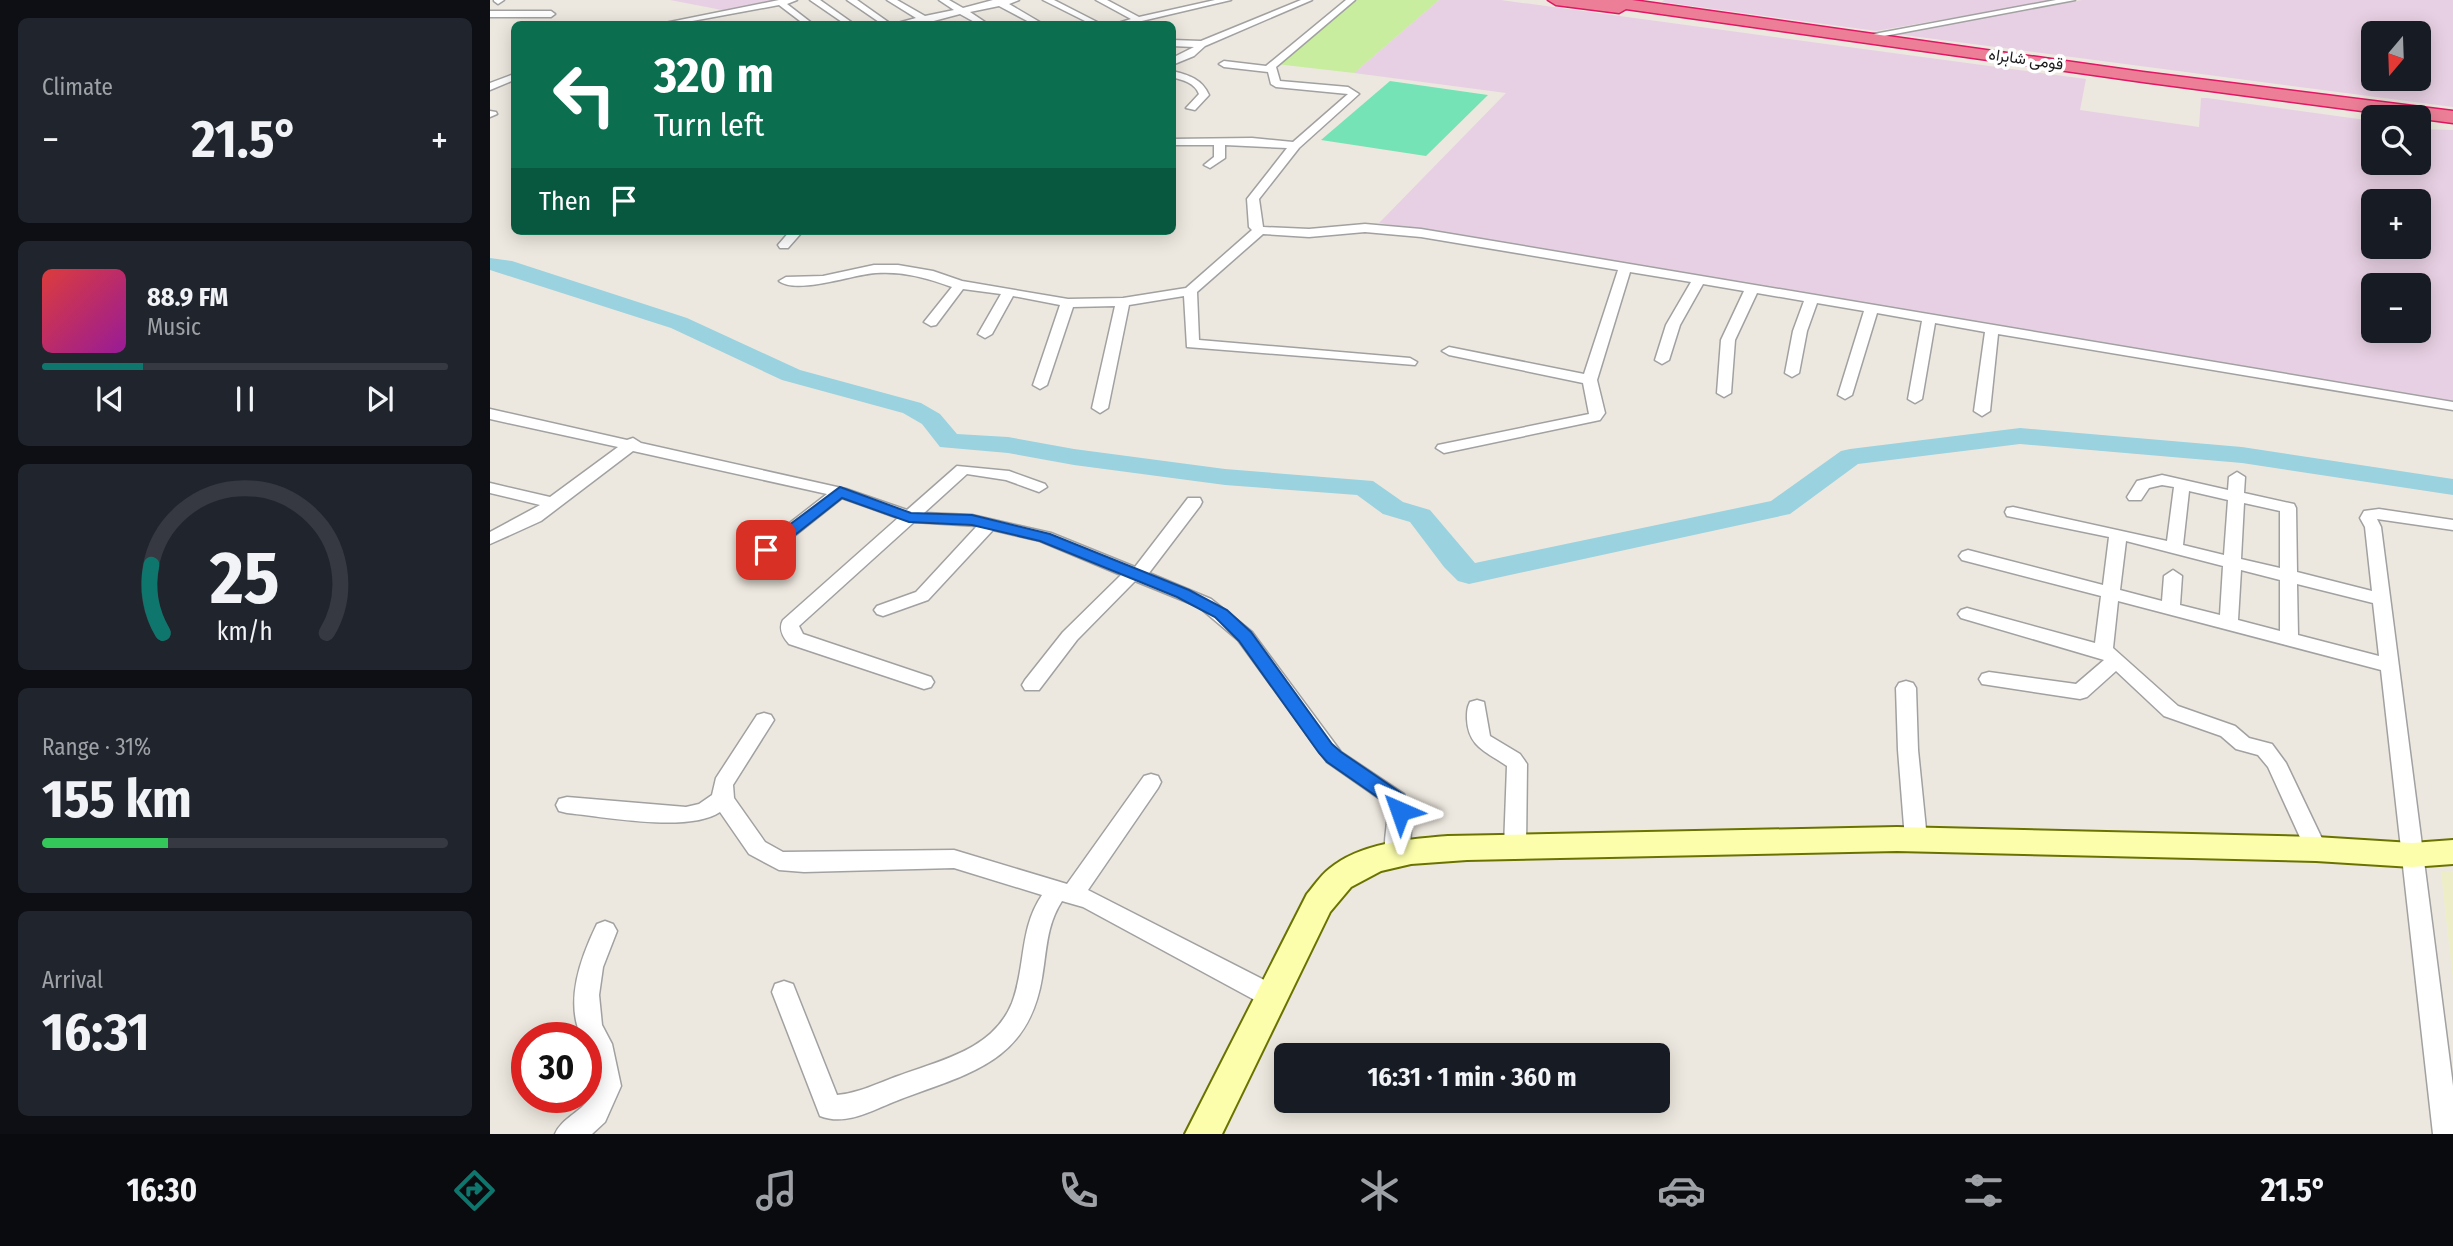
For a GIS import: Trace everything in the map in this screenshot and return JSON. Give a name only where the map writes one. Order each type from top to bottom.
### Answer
[{"type":"highway","name":"قومی شاہراہ","points":[[1556,0],[2361,111]]},
{"type":"highway","name":"قومی شاہراہ","points":[[1599,0],[2143,77],[2453,117]]},
{"type":"highway","points":[[2143,77],[2237,85],[2453,111]]},
{"type":"highway","points":[[2431,120],[2453,123]]},
{"type":"street","points":[[680,21],[793,0]]},
{"type":"street","points":[[693,21],[744,15],[802,0]]},
{"type":"street","points":[[814,0],[846,21]]},
{"type":"street","points":[[851,0],[882,21]]},
{"type":"street","points":[[891,0],[926,21]]},
{"type":"street","points":[[943,0],[979,21]]},
{"type":"street","points":[[931,21],[998,1],[1015,0]]},
{"type":"street","points":[[1047,0],[1091,21]]},
{"type":"street","points":[[1100,0],[1135,17]]},
{"type":"street","points":[[1132,21],[1227,0]]},
{"type":"street","points":[[1176,60],[1191,54],[1202,44],[1308,0]]},
{"type":"street","points":[[1351,0],[1275,62],[1271,69],[1276,84],[1353,91],[1349,99],[1295,146],[1253,199],[1255,226],[1260,230],[1309,233],[1365,228],[1387,229],[2453,405]]},
{"type":"street","points":[[1863,37],[2071,0]]},
{"type":"street","points":[[998,1],[1034,21]]},
{"type":"street","points":[[782,4],[805,21]]},
{"type":"street","points":[[490,14],[554,11],[548,21]]},
{"type":"street","points":[[1176,43],[1202,44]]},
{"type":"street","points":[[1224,64],[1271,69]]},
{"type":"street","points":[[490,77],[511,75]]},
{"type":"street","points":[[1176,75],[1198,83],[1203,89],[1204,95],[1191,108]]},
{"type":"street","points":[[490,87],[511,76]]},
{"type":"street","points":[[1210,165],[1219,158],[1220,141]]},
{"type":"street","points":[[1176,142],[1252,141],[1295,146]]},
{"type":"street","points":[[786,281],[839,278],[883,268],[920,272],[960,285],[1009,291],[1068,303],[1123,302],[1190,291],[1260,230]]},
{"type":"street","points":[[785,245],[794,235]]},
{"type":"street","points":[[1444,448],[1595,418],[1597,413],[1590,380],[1625,267]]},
{"type":"street","points":[[1662,360],[1673,325],[1699,280]]},
{"type":"street","points":[[931,322],[960,285]]},
{"type":"street","points":[[1724,393],[1728,340],[1752,289]]},
{"type":"street","points":[[985,334],[1009,291]]},
{"type":"street","points":[[1190,291],[1192,342],[1195,346],[1410,362]]},
{"type":"street","points":[[1792,373],[1800,331],[1812,299]]},
{"type":"street","points":[[1100,408],[1123,302]]},
{"type":"street","points":[[1040,385],[1068,303]]},
{"type":"street","points":[[1845,395],[1871,310]]},
{"type":"street","points":[[1915,399],[1929,318]]},
{"type":"street","points":[[1982,411],[1992,329]]},
{"type":"street","points":[[1449,351],[1590,380]]},
{"type":"street","points":[[490,414],[633,443],[840,492],[909,517],[990,523],[1045,537],[1205,603],[1245,636],[1325,748],[1397,800],[1400,817],[1396,856]]},
{"type":"street","points":[[490,539],[520,526],[633,443]]},
{"type":"street","points":[[924,682],[796,639],[790,629],[794,619],[963,469],[1009,476],[1039,487]]},
{"type":"street","points":[[2229,624],[2237,477]]},
{"type":"street","points":[[2135,497],[2143,484],[2151,481],[2288,508],[2289,640]]},
{"type":"street","points":[[2174,549],[2182,485]]},
{"type":"street","points":[[490,488],[552,503]]},
{"type":"street","points":[[748,564],[840,492]]},
{"type":"street","points":[[1032,685],[1070,636],[1135,574],[1195,502]]},
{"type":"street","points":[[2013,512],[2118,534],[2382,599]]},
{"type":"street","points":[[2446,1134],[2391,666],[2372,527],[2368,516],[2379,514],[2453,525]]},
{"type":"street","points":[[884,610],[922,596],[990,523]]},
{"type":"street","points":[[1989,679],[2080,692],[2109,656],[2118,534]]},
{"type":"street","points":[[1968,556],[2391,666]]},
{"type":"street","points":[[2171,609],[2173,576]]},
{"type":"street","points":[[1967,614],[2109,656],[2171,711],[2228,731],[2242,744],[2265,749],[2276,762],[2316,849]]},
{"type":"street","points":[[1906,688],[1908,750],[1916,839]]},
{"type":"street","points":[[1477,707],[1476,732],[1480,739],[1517,764],[1515,847]]},
{"type":"street","points":[[764,720],[723,784],[723,799],[757,848],[779,861],[804,863],[954,859],[1090,900],[1271,996]]},
{"type":"street","points":[[785,992],[829,1107],[849,1108],[897,1088],[954,1072],[983,1057],[1007,1033],[1024,1006],[1038,923],[1152,782]]},
{"type":"street","points":[[567,805],[686,816],[705,811],[723,799]]},
{"type":"street","points":[[1203,1134],[1318,903],[1343,875],[1396,856],[1430,850],[1515,847],[1916,839],[2316,849],[2412,856],[2453,852]]},
{"type":"street","points":[[568,1134],[596,1113],[608,1086],[600,1044],[590,1028],[587,995],[591,967],[605,931]]},
{"type":"shaded area","points":[[670,0],[784,0],[727,11]]},
{"type":"shaded area","points":[[1439,0],[1501,0],[2086,79],[2080,110],[2199,127],[2201,98],[2361,119],[2361,175],[2431,175],[2431,129],[2453,130],[2453,402],[1379,223],[1506,93],[1354,73]]},
{"type":"shaded area","points":[[2057,0],[1876,31],[1662,2]]},
{"type":"shaded area","points":[[2082,0],[2453,0],[2453,107],[1888,33]]},
{"type":"green space","points":[[1357,0],[1439,0],[1354,73],[1276,64]]},
{"type":"green space","points":[[1390,81],[1488,95],[1426,156],[1321,140]]},
{"type":"green space","points":[[2453,871],[2453,981],[2441,872]]},
{"type":"waterway","points":[[490,264],[504,266],[679,323],[791,375],[912,408],[931,419],[949,441],[1008,445],[1074,457],[1225,477],[1333,487],[1363,487],[1393,508],[1420,516],[1454,560],[1469,574],[1780,508],[1850,457],[2020,436],[2242,455],[2453,487]]},
{"type":"route","points":[[766,550],[840,492],[909,517],[972,520],[1045,537],[1205,603],[1221,614],[1245,636],[1325,748],[1397,800],[1400,811]]}]
